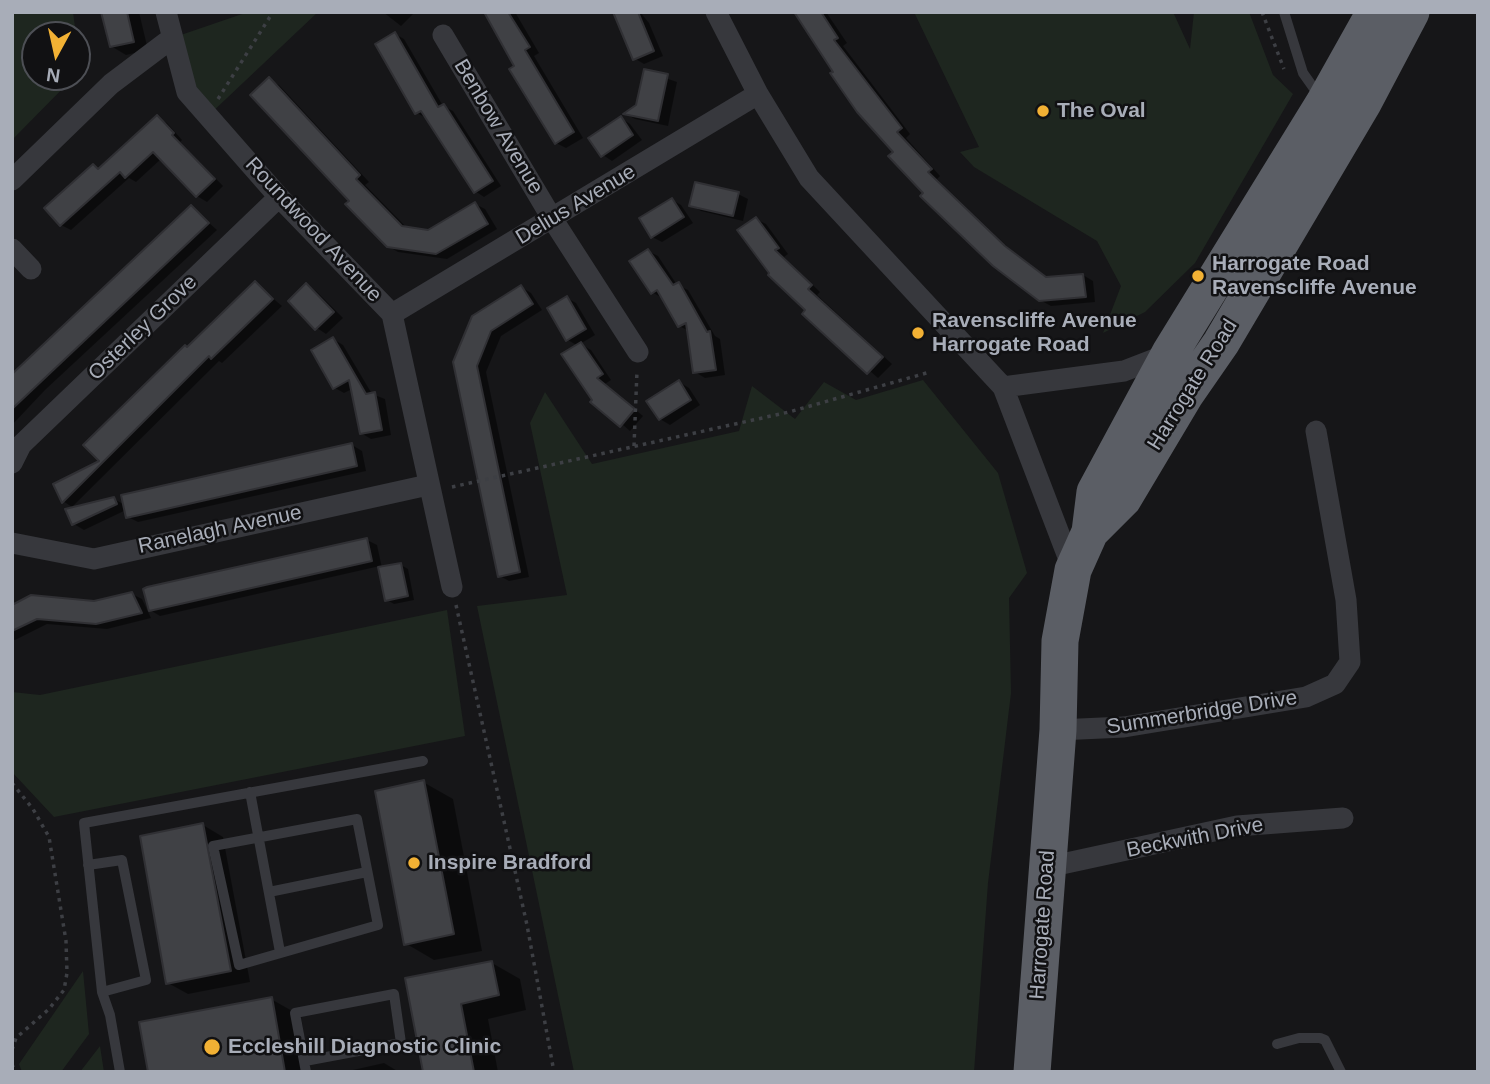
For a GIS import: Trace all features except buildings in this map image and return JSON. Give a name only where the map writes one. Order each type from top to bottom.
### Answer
[{"type":"highway","name":"Harrogate Road","points":[[1032,1072],[1058,730],[1060,641],[1073,570],[1090,532],[1095,492],[1170,353],[1324,103],[1375,12]]},
{"type":"highway","name":"Harrogate Road","points":[[1090,532],[1123,499],[1185,394],[1221,343],[1363,103],[1411,12]]},
{"type":"street","name":"Roundwood Avenue","points":[[166,12],[187,92],[279,197],[392,314],[452,587]]},
{"type":"street","points":[[716,12],[758,94],[809,177],[1003,387],[1073,570]]},
{"type":"street","name":"Benbow Avenue","points":[[443,35],[554,220],[638,352]]},
{"type":"street","points":[[12,180],[111,84],[172,38]]},
{"type":"street","name":"Delius Avenue","points":[[392,314],[554,220],[758,94]]},
{"type":"street","name":"Osterley Grove","points":[[12,463],[21,445],[279,197]]},
{"type":"street","points":[[12,249],[31,269]]},
{"type":"street","points":[[1003,387],[1124,370],[1170,353],[1221,343]]},
{"type":"street","name":"Summerbridge Drive","points":[[1058,730],[1124,727],[1306,697],[1335,684],[1350,662],[1346,600],[1316,431]]},
{"type":"street","name":"Ranelagh Avenue","points":[[12,543],[94,559],[429,488]]},
{"type":"street","name":"Beckwith Drive","points":[[1048,867],[1237,826],[1343,818]]},
{"type":"lane","points":[[1284,12],[1303,73],[1324,103]]},
{"type":"lane","points":[[120,1072],[110,1015],[102,992],[83,823],[424,761]]},
{"type":"lane","points":[[250,792],[280,952]]},
{"type":"lane","points":[[357,819],[367,872],[377,925],[239,965],[214,846],[357,819]]},
{"type":"lane","points":[[88,865],[122,860],[146,980],[102,992]]},
{"type":"lane","points":[[269,892],[367,872]]},
{"type":"lane","points":[[394,993],[401,1043],[306,1066],[295,1013],[394,993]]},
{"type":"lane","points":[[1277,1044],[1299,1038],[1325,1040],[1341,1072]]},
{"type":"path","points":[[208,116],[273,12]]},
{"type":"path","points":[[634,446],[638,352]]},
{"type":"path","points":[[429,488],[789,412],[930,372]]},
{"type":"path","points":[[452,587],[527,925],[554,1072]]},
{"type":"path","points":[[12,783],[33,809],[49,836],[66,942],[67,974],[64,990],[49,1009],[16,1038],[12,1050]]},
{"type":"path","points":[[12,1065],[15,1072]]},
{"type":"shaded area","points":[[12,12],[73,12],[74,21],[21,21],[21,91],[60,91],[12,140]]},
{"type":"shaded area","points":[[248,12],[318,12],[208,116],[172,38]]},
{"type":"shaded area","points":[[914,12],[1173,12],[1190,49],[1194,12],[1249,12],[1273,75],[1293,94],[1195,263],[1145,312],[1103,333],[1121,286],[1097,241],[974,167],[960,152],[979,147]]},
{"type":"shaded area","points":[[923,380],[998,473],[1027,573],[1009,598],[1011,693],[988,883],[974,1072],[574,1072],[477,606],[567,595],[530,423],[545,392],[592,464],[739,431],[752,386],[795,419],[824,382],[856,400]]},
{"type":"shaded area","points":[[447,610],[465,736],[54,817],[12,772],[12,692],[40,695]]},
{"type":"shaded area","points":[[83,971],[89,1034],[61,1072],[22,1072],[19,1064]]},
{"type":"shaded area","points":[[100,1046],[104,1072],[80,1072]]},
{"type":"place","name":"The Oval","points":[[1043,111]]},
{"type":"place","name":"Harrogate Road Ravenscliffe Avenue","points":[[1198,276]]},
{"type":"place","name":"Ravenscliffe Avenue Harrogate Road","points":[[918,333]]},
{"type":"place","name":"Inspire Bradford","points":[[414,863]]},
{"type":"place","name":"Eccleshill Diagnostic Clinic","points":[[212,1047]]}]
